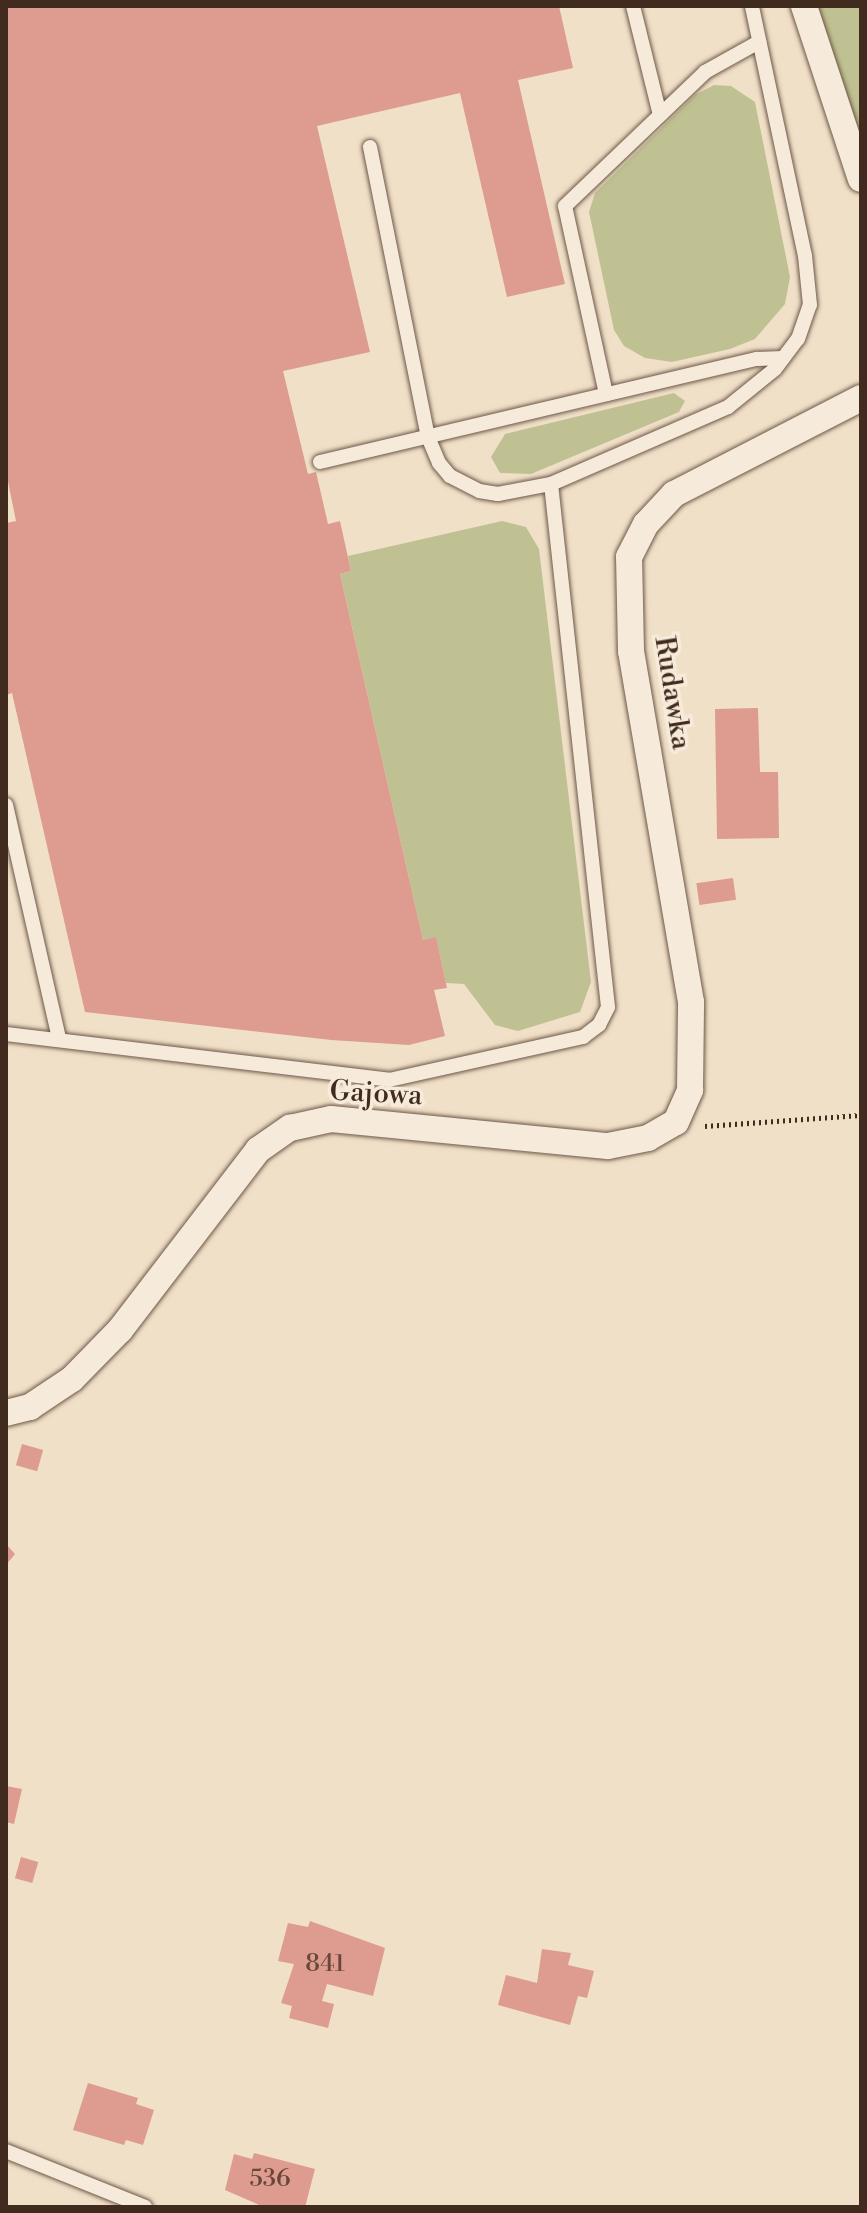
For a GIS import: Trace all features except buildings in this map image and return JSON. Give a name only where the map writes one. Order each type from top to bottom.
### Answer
[{"type":"street","points":[[804,6],[861,179]]},
{"type":"street","name":"Rudawka","points":[[676,1122],[690,1090],[691,1002],[631,651],[629,557],[646,524],[674,494],[861,398]]},
{"type":"street","name":"Gajowa","points":[[6,1413],[30,1407],[82,1369],[120,1330],[258,1150],[290,1128],[331,1119],[608,1146],[648,1138],[676,1122]]},
{"type":"lane","points":[[633,6],[660,115]]},
{"type":"lane","points":[[370,147],[428,437],[450,476],[479,491],[498,494],[551,484],[728,407],[783,358],[798,339],[810,305],[805,256],[752,6]]},
{"type":"lane","points":[[606,394],[565,206],[705,72],[759,42]]},
{"type":"lane","points":[[320,462],[757,359],[783,358]]},
{"type":"lane","points":[[6,1034],[389,1080],[583,1037],[599,1025],[608,1007],[551,484]]},
{"type":"lane","points":[[6,805],[59,1039]]},
{"type":"lane","points":[[6,2151],[145,2207]]},
{"type":"path","points":[[676,1122],[708,1127],[861,1115]]},
{"type":"green space","points":[[817,6],[861,6],[861,137]]},
{"type":"green space","points":[[714,85],[731,86],[755,102],[790,277],[785,304],[755,339],[730,349],[672,362],[645,358],[624,346],[614,330],[589,212],[595,193],[695,95]]},
{"type":"green space","points":[[674,393],[685,401],[679,412],[531,474],[500,473],[491,457],[505,434]]},
{"type":"green space","points":[[502,521],[526,527],[539,549],[591,982],[580,1012],[518,1031],[495,1025],[464,984],[446,983],[436,938],[423,940],[340,574],[351,571],[348,556]]}]
